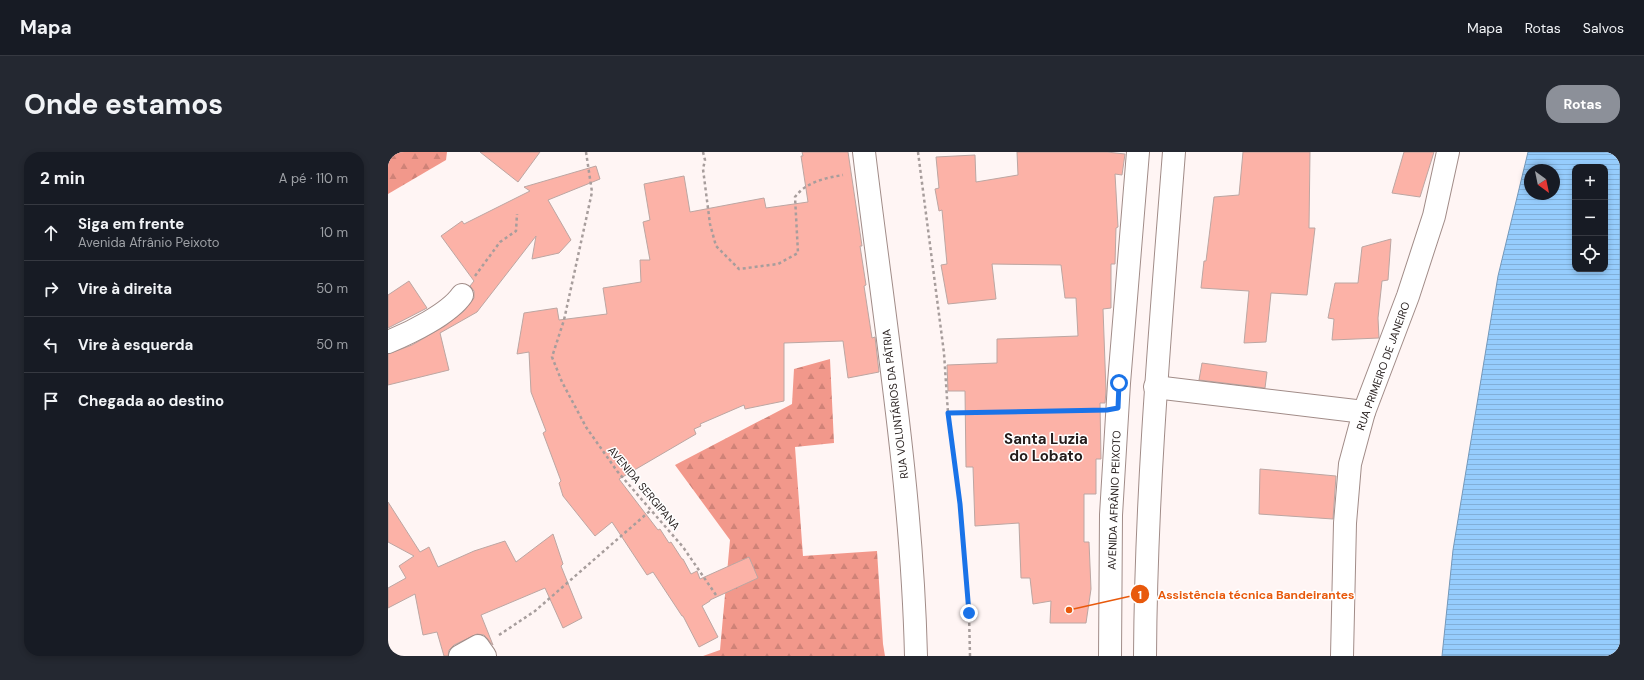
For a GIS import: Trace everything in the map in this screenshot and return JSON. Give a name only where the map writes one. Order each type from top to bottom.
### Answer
[{"type":"street","name":"AVENIDA AFRÂNIO PEIXOTO","points":[[1110,656],[1111,515],[1138,152]]},
{"type":"street","points":[[1145,656],[1148,516],[1155,387],[1174,152]]},
{"type":"street","name":"RUA PRIMEIRO DE JANEIRO","points":[[1342,656],[1345,523],[1350,464],[1364,412],[1408,296],[1432,223],[1448,152]]},
{"type":"street","name":"RUA VOLUNTÁRIOS DA PÁTRIA","points":[[866,161],[904,481],[914,589],[916,656]]},
{"type":"street","points":[[388,342],[409,334],[456,303],[462,294]]},
{"type":"street","points":[[1155,387],[1364,412]]},
{"type":"path","name":"AVENIDA SERGIPANA","points":[[586,152],[592,192],[564,320],[552,357],[562,382],[586,427],[613,465],[683,547],[716,594]]},
{"type":"path","points":[[703,152],[705,160],[703,169],[710,224],[716,246],[739,269],[778,264],[798,254],[795,197],[800,190],[810,184],[866,161]]},
{"type":"path","points":[[918,152],[944,353],[948,413],[960,504],[969,613],[970,656]]},
{"type":"path","points":[[462,294],[500,242],[516,231],[517,214]]},
{"type":"path","points":[[948,413],[1107,410],[1118,408]]},
{"type":"path","points":[[474,653],[535,611],[651,510]]},
{"type":"green space","points":[[388,152],[447,152],[446,160],[388,194]]},
{"type":"green space","points":[[830,359],[834,443],[795,447],[803,556],[877,551],[885,656],[703,656],[720,650],[730,540],[675,465],[792,404],[794,369]]},
{"type":"water","points":[[1528,152],[1620,152],[1620,656],[1442,656],[1453,550],[1498,276],[1524,169],[1524,200],[1560,200],[1560,164],[1525,164]]},
{"type":"building","points":[[480,152],[540,152],[518,182]]},
{"type":"building","points":[[802,152],[848,152],[862,246],[860,246],[866,285],[864,286],[872,338],[875,337],[879,372],[848,378],[843,341],[784,343],[784,401],[745,409],[744,405],[700,424],[701,426],[694,429],[696,434],[619,479],[658,530],[660,529],[669,543],[671,542],[691,574],[697,571],[700,579],[749,557],[758,578],[710,600],[702,606],[718,637],[699,647],[683,616],[653,572],[647,575],[612,522],[595,536],[563,496],[559,483],[561,481],[543,433],[546,431],[531,392],[529,352],[517,354],[524,313],[557,308],[559,320],[607,314],[603,288],[641,282],[640,260],[650,260],[643,222],[650,220],[644,184],[684,176],[690,212],[764,198],[766,208],[808,202],[801,156],[803,156]]},
{"type":"building","points":[[1017,152],[1107,152],[1125,154],[1122,175],[1115,174],[1118,227],[1116,228],[1115,264],[1111,264],[1111,308],[1103,309],[1106,391],[1105,403],[1100,403],[1101,459],[1096,459],[1096,494],[1084,494],[1084,542],[1089,542],[1091,589],[1086,623],[1050,623],[1051,601],[1033,604],[1030,578],[1021,578],[1019,523],[975,526],[973,467],[966,467],[965,391],[948,391],[947,365],[997,363],[997,339],[1078,336],[1076,298],[1065,298],[1061,265],[992,264],[996,299],[948,304],[941,265],[947,264],[942,210],[939,211],[935,189],[939,188],[936,157],[975,155],[976,182],[1018,175]]},
{"type":"building","points":[[1243,152],[1310,152],[1309,228],[1315,228],[1307,295],[1271,293],[1266,342],[1244,343],[1249,291],[1201,288],[1214,197],[1239,195]]},
{"type":"building","points":[[1404,152],[1434,152],[1420,197],[1392,193]]},
{"type":"building","points":[[596,166],[600,179],[548,200],[571,240],[559,253],[532,259],[536,236],[477,312],[440,333],[449,370],[388,385],[388,354],[412,345],[445,326],[464,311],[474,298],[474,291],[470,286],[474,281],[441,236],[462,221],[464,224],[530,191],[524,187]]},
{"type":"building","points":[[1391,239],[1388,280],[1382,281],[1378,318],[1379,338],[1332,340],[1334,319],[1328,318],[1335,283],[1358,283],[1362,247]]},
{"type":"building","points":[[409,281],[427,308],[388,328],[388,295]]},
{"type":"building","points":[[1202,363],[1267,372],[1265,388],[1199,380]]},
{"type":"building","points":[[1260,469],[1336,476],[1333,519],[1259,514]]},
{"type":"building","points":[[388,502],[420,552],[429,547],[438,567],[474,551],[505,541],[516,562],[553,534],[563,564],[561,566],[582,618],[563,628],[545,588],[481,615],[493,645],[484,635],[477,634],[454,645],[449,650],[448,656],[444,656],[437,632],[423,635],[415,594],[388,608],[388,588],[406,578],[399,566],[414,556],[388,542]]},
{"type":"place","name":"Assistência técnica Bandeirantes","points":[[1069,610]]},
{"type":"district","name":"Santa Luzia do Lobato","points":[[1046,448]]},
{"type":"route","points":[[969,613],[960,504],[948,413],[1107,410],[1118,408],[1119,383]]}]
